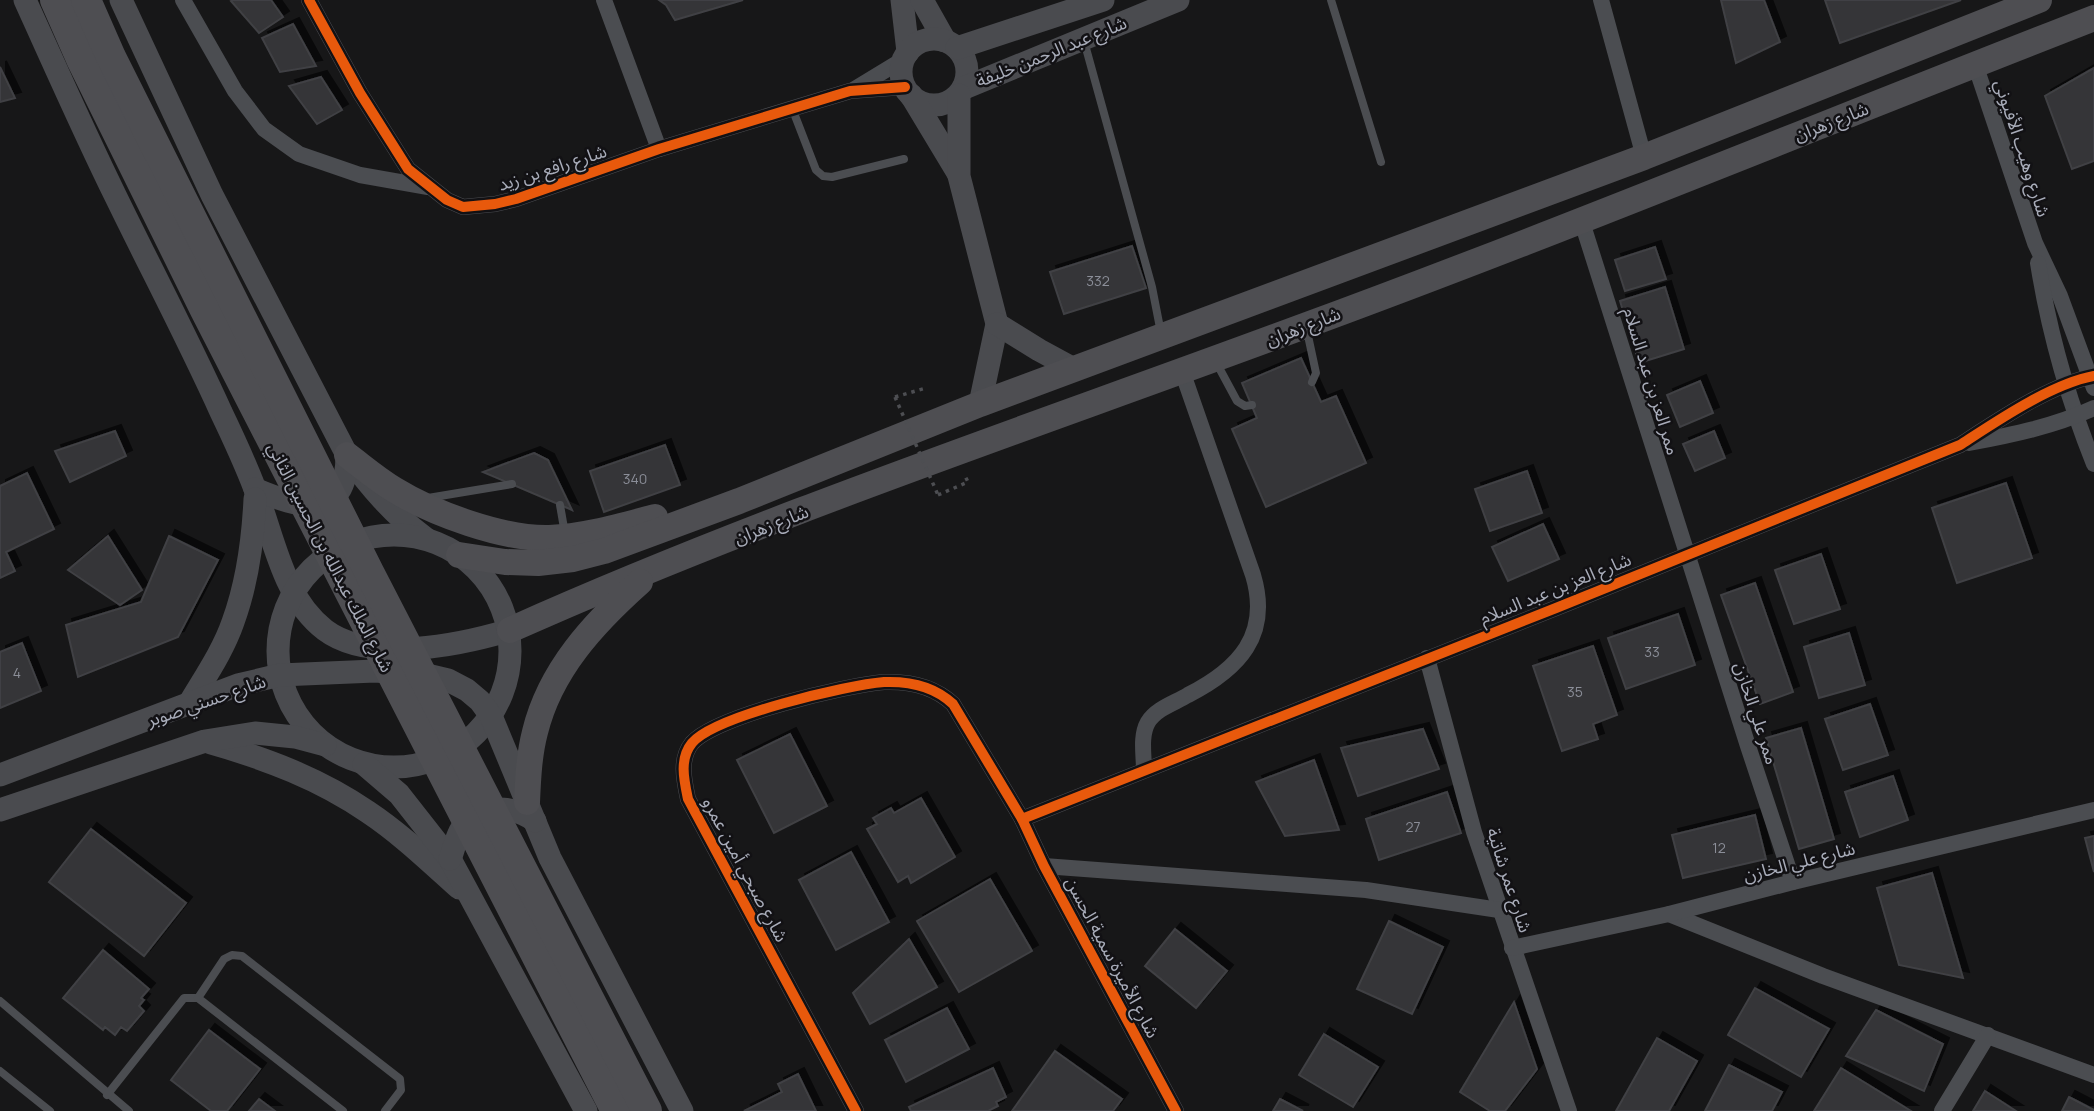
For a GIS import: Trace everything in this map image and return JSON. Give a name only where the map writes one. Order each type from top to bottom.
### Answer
[{"type":"highway","name":"شارع الملك عبدالله بن الحسين الثاني","points":[[55,0],[81,59],[205,310],[616,1111]]},
{"type":"highway","name":"شارع الملك عبدالله بن الحسين الثاني","points":[[86,0],[111,57],[369,572],[647,1111]]},
{"type":"main road","points":[[24,0],[117,198],[190,344],[255,489],[293,592],[305,609],[325,630],[349,643],[365,647],[412,648],[469,642],[510,630]]},
{"type":"main road","points":[[121,0],[212,195],[347,455],[374,493],[406,524],[427,540],[459,555],[480,572],[495,593],[510,630],[512,649],[506,683],[491,716],[474,735],[461,746],[430,761],[395,766],[361,762]]},
{"type":"main road","points":[[902,0],[906,56],[901,68],[908,91],[960,176]]},
{"type":"main road","points":[[922,0],[967,66],[961,91],[960,176],[997,324],[980,404]]},
{"type":"main road","name":"شارع عبد الرحمن خليفة","points":[[951,45],[1068,6],[1103,0]]},
{"type":"main road","name":"شارع عبد الرحمن خليفة","points":[[961,91],[1178,0]]},
{"type":"main road","name":"شارع زهران","points":[[459,555],[505,562],[538,563],[573,559],[604,551],[739,501],[980,404],[1644,157],[2039,0]]},
{"type":"main road","name":"شارع زهران","points":[[510,630],[655,568],[1305,326],[2094,18]]},
{"type":"main road","points":[[906,56],[925,41],[951,45]]},
{"type":"main road","points":[[908,91],[922,103],[934,105],[948,103],[961,91]]},
{"type":"main road","points":[[997,324],[1038,351],[1074,369]]},
{"type":"main road","points":[[255,489],[288,502],[302,505],[320,504],[335,497],[342,488],[347,473],[347,455]]},
{"type":"main road","points":[[347,455],[395,490],[415,500],[504,534],[527,537],[566,537],[682,510],[739,501]]},
{"type":"main road","points":[[189,704],[221,650],[233,622],[248,560],[255,489]]},
{"type":"main road","points":[[328,746],[308,729],[293,708],[280,674],[279,637],[283,617],[293,592],[327,556],[358,541],[393,535],[427,540]]},
{"type":"main road","points":[[450,859],[463,825],[482,813],[507,808],[531,812],[529,766],[535,732],[555,680],[583,638],[655,568]]},
{"type":"main road","name":"شارع حسني صوبر","points":[[0,775],[238,685],[280,674],[403,671],[448,680],[467,690],[491,716],[557,871],[682,1111]]},
{"type":"main road","points":[[0,810],[205,741],[255,733],[276,734],[328,746],[361,762],[399,794],[450,859],[586,1111]]},
{"type":"main road","points":[[205,741],[262,758],[334,790],[369,812],[470,897]]},
{"type":"street","points":[[183,0],[235,90],[264,129],[299,154],[312,159],[360,175],[428,187]]},
{"type":"street","name":"شارع رافع بن زيد","points":[[309,0],[391,145],[408,169],[447,200],[463,206],[495,204],[659,149],[850,91],[906,56]]},
{"type":"street","points":[[604,0],[659,149]]},
{"type":"street","points":[[1601,0],[1644,157]]},
{"type":"street","name":"شارع وهيب الأفيوني","points":[[1975,64],[2035,243],[2060,296],[2092,380]]},
{"type":"street","name":"شارع رافع بن زيد","points":[[850,91],[908,91]]},
{"type":"street","name":"ممر العز بن عبد السلام","points":[[1581,219],[1687,554]]},
{"type":"street","name":"شارع وهيب الأفيوني","points":[[2035,243],[2045,308],[2066,386],[2094,464]]},
{"type":"street","points":[[1144,770],[1143,736],[1148,722],[1161,709],[1198,691],[1229,670],[1248,646],[1258,618],[1257,589],[1182,371]]},
{"type":"street","name":"شارع العز بن عبد السلام","points":[[1960,445],[2017,408],[2066,386],[2092,380]]},
{"type":"street","name":"شارع العز بن عبد السلام","points":[[1022,819],[1960,445],[2027,431],[2094,408]]},
{"type":"street","name":"ممر علي الخازن","points":[[1687,554],[1793,882]]},
{"type":"street","name":"شارع عمر شاتية","points":[[1427,658],[1474,832],[1569,1111]]},
{"type":"street","name":"شارع صبحي أمين عمرو","points":[[856,1111],[688,799],[683,775],[685,756],[691,743],[743,715],[779,704],[884,682],[928,687],[942,693],[953,704],[1022,819]]},
{"type":"street","name":"شارع علي الخازن","points":[[1512,948],[1669,914],[2094,810]]},
{"type":"street","name":"شارع الأميرة سمية الحسن","points":[[1022,819],[1044,866],[1175,1111]]},
{"type":"street","points":[[1044,866],[1366,890],[1499,910]]},
{"type":"street","points":[[1669,914],[1823,976],[2094,1075]]},
{"type":"street","points":[[1942,1111],[1988,1035]]},
{"type":"lane","points":[[1331,0],[1381,162]]},
{"type":"lane","points":[[1083,38],[1152,287],[1162,338]]},
{"type":"lane","points":[[792,108],[816,170],[823,176],[832,177],[904,159]]},
{"type":"lane","points":[[1305,326],[1316,373],[1312,382]]},
{"type":"lane","points":[[1214,359],[1237,401],[1245,406],[1252,405]]},
{"type":"lane","points":[[415,500],[512,484]]},
{"type":"lane","points":[[560,505],[566,537]]},
{"type":"lane","points":[[198,998],[224,959],[232,955],[242,956],[400,1079],[401,1090],[385,1111]]},
{"type":"lane","points":[[107,1094],[184,998],[198,998],[343,1111]]},
{"type":"lane","points":[[0,1001],[129,1111]]},
{"type":"lane","points":[[0,1071],[50,1111]]},
{"type":"path","points":[[926,388],[895,397],[938,495],[968,482],[965,476]]},
{"type":"building","points":[[271,0],[283,17],[259,33],[231,1]]},
{"type":"building","points":[[659,0],[743,0],[675,20],[666,5]]},
{"type":"building","points":[[1721,0],[1764,0],[1780,42],[1736,63]]},
{"type":"building","points":[[1825,0],[1961,0],[1840,43]]},
{"type":"building","points":[[293,24],[316,66],[280,72],[262,38]]},
{"type":"building","points":[[0,67],[15,98],[0,102]]},
{"type":"building","points":[[2094,68],[2094,161],[2072,169],[2045,96]]},
{"type":"building","points":[[321,77],[342,110],[317,124],[289,86]]},
{"type":"building","points":[[1132,246],[1146,288],[1064,314],[1050,272]]},
{"type":"building","points":[[1655,247],[1666,279],[1625,291],[1615,260]]},
{"type":"building","points":[[1665,287],[1684,349],[1639,363],[1620,301]]},
{"type":"building","points":[[1301,358],[1321,402],[1336,396],[1366,463],[1266,507],[1232,429],[1257,418],[1242,383]]},
{"type":"building","points":[[1700,381],[1713,413],[1680,427],[1667,395]]},
{"type":"building","points":[[115,431],[126,456],[70,482],[55,451]]},
{"type":"building","points":[[1714,431],[1725,458],[1695,471],[1683,444]]},
{"type":"building","points":[[665,445],[680,485],[604,512],[590,471]]},
{"type":"building","points":[[534,453],[548,460],[572,510],[483,472]]},
{"type":"building","points":[[1527,471],[1542,513],[1490,531],[1475,489]]},
{"type":"building","points":[[27,473],[54,529],[6,552],[15,571],[0,578],[0,486]]},
{"type":"building","points":[[2006,483],[2032,558],[1957,583],[1932,508]]},
{"type":"building","points":[[1543,524],[1559,559],[1508,581],[1492,547]]},
{"type":"building","points":[[108,536],[142,590],[120,605],[68,570]]},
{"type":"building","points":[[169,536],[218,560],[178,637],[78,677],[66,625],[141,602]]},
{"type":"building","points":[[1821,554],[1840,609],[1794,624],[1775,570]]},
{"type":"building","points":[[1755,583],[1793,692],[1760,704],[1721,595]]},
{"type":"building","points":[[1678,614],[1695,665],[1626,689],[1608,638]]},
{"type":"building","points":[[1849,633],[1865,685],[1819,698],[1804,647]]},
{"type":"building","points":[[22,643],[41,691],[0,708],[0,652]]},
{"type":"building","points":[[1593,646],[1617,715],[1593,724],[1598,739],[1562,751],[1533,666]]},
{"type":"building","points":[[1870,704],[1888,755],[1843,770],[1825,719]]},
{"type":"building","points":[[1801,728],[1834,839],[1799,849],[1766,738]]},
{"type":"building","points":[[1423,729],[1439,769],[1358,796],[1341,748]]},
{"type":"building","points":[[790,734],[827,806],[774,833],[737,760]]},
{"type":"building","points":[[1314,760],[1339,830],[1285,836],[1256,782]]},
{"type":"building","points":[[1893,776],[1908,820],[1860,837],[1845,792]]},
{"type":"building","points":[[1447,792],[1461,833],[1379,860],[1366,819]]},
{"type":"building","points":[[921,798],[955,857],[911,883],[908,876],[898,882],[867,829],[877,824],[873,818],[891,808],[894,813]]},
{"type":"building","points":[[1755,815],[1766,859],[1683,878],[1672,835]]},
{"type":"building","points":[[91,829],[186,903],[144,956],[49,882]]},
{"type":"building","points":[[2094,836],[2094,872],[2085,838]]},
{"type":"building","points":[[851,852],[889,922],[836,950],[799,880]]},
{"type":"building","points":[[1932,873],[1963,978],[1899,965],[1877,888]]},
{"type":"building","points":[[990,879],[1032,951],[959,992],[917,921]]},
{"type":"building","points":[[1389,921],[1443,947],[1412,1014],[1357,989]]},
{"type":"building","points":[[1175,929],[1227,971],[1196,1008],[1145,966]]},
{"type":"building","points":[[909,939],[937,987],[870,1024],[853,993]]},
{"type":"building","points":[[103,950],[149,989],[141,998],[144,1000],[139,1006],[144,1011],[127,1031],[121,1027],[115,1035],[105,1027],[103,1030],[63,998]]},
{"type":"building","points":[[1755,988],[1829,1029],[1801,1077],[1728,1035]]},
{"type":"building","points":[[1514,1002],[1537,1069],[1505,1111],[1490,1111],[1460,1092]]},
{"type":"building","points":[[947,1008],[969,1049],[906,1082],[885,1040]]},
{"type":"building","points":[[1876,1010],[1943,1044],[1924,1091],[1846,1056]]},
{"type":"building","points":[[209,1030],[260,1069],[227,1111],[211,1111],[171,1080]]},
{"type":"building","points":[[1324,1034],[1378,1067],[1353,1107],[1299,1075]]},
{"type":"building","points":[[1657,1038],[1697,1061],[1669,1111],[1616,1111]]},
{"type":"building","points":[[1055,1051],[1122,1099],[1113,1111],[1012,1111]]},
{"type":"building","points":[[1729,1065],[1782,1092],[1772,1111],[1705,1111]]},
{"type":"building","points":[[993,1068],[1006,1097],[996,1102],[998,1106],[988,1111],[911,1111],[909,1107]]},
{"type":"building","points":[[1841,1068],[1911,1111],[1814,1111]]},
{"type":"building","points":[[798,1074],[816,1111],[744,1111],[782,1092],[778,1084]]},
{"type":"building","points":[[1985,1091],[2016,1111],[1973,1111]]},
{"type":"building","points":[[2069,1097],[2094,1110],[2094,1111],[2062,1111]]},
{"type":"building","points":[[259,1099],[275,1111],[249,1111]]},
{"type":"building","points":[[1280,1099],[1303,1111],[1273,1111]]},
{"type":"cycle path","points":[[309,0],[360,93],[408,169],[447,200],[463,207],[516,199],[659,149],[850,91],[905,87]]},
{"type":"cycle path","points":[[1022,819],[1960,445],[2042,395],[2094,376]]},
{"type":"cycle path","points":[[856,1111],[688,799],[684,763],[692,743],[726,722],[813,696],[884,682],[912,684],[930,689],[953,704],[1022,819],[1044,866],[1176,1111]]}]
